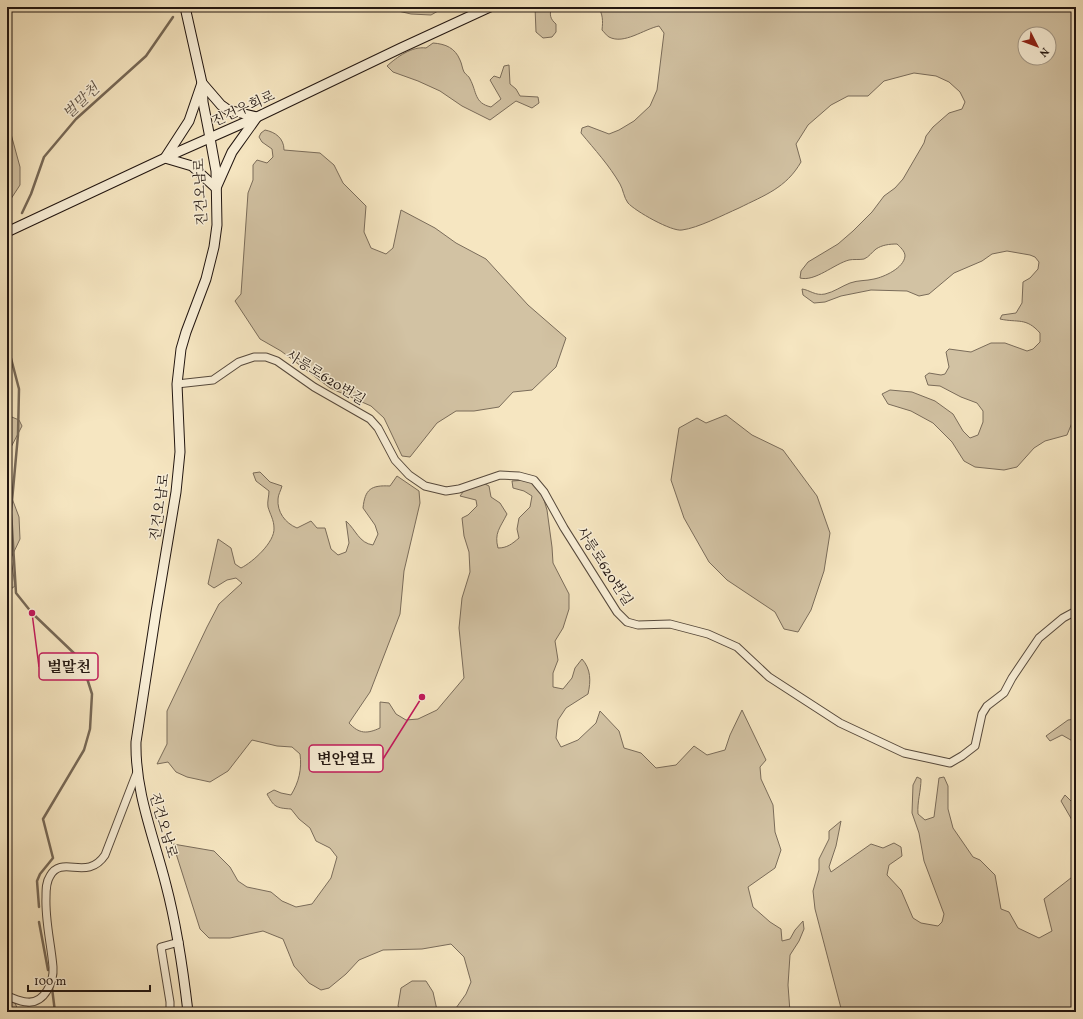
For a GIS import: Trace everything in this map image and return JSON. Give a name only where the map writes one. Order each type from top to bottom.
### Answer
[{"type":"main road","name":"진건오남로","points":[[185,7],[202,83],[203,102],[216,171],[217,225],[214,247],[206,279],[181,349],[177,384],[180,440],[174,511],[156,612],[136,742],[137,772],[143,803],[160,860],[179,942],[188,1012]]},
{"type":"main road","name":"진건우회로","points":[[7,232],[257,117],[490,7]]},
{"type":"main road","points":[[202,83],[228,110],[257,117],[232,152],[216,188],[192,166],[165,158],[188,121],[202,83]]},
{"type":"street","name":"사릉로620번길","points":[[177,384],[213,380],[239,362],[254,357],[266,356],[277,361],[314,387],[370,419],[378,428],[395,460],[409,476],[425,486],[446,491],[459,489],[500,475],[520,476],[534,480],[544,492],[564,528],[617,612],[627,622],[638,625],[670,624],[708,634],[736,647],[769,677],[840,723],[904,753],[950,763],[975,746],[982,714],[987,706],[1004,693],[1012,678],[1039,638],[1050,628],[1076,611]]},
{"type":"street","points":[[7,996],[29,1002],[35,1001],[45,993],[50,985],[53,967],[45,911],[46,886],[50,874],[57,869],[71,866],[91,868],[101,861],[105,855],[137,772]]},
{"type":"street","points":[[170,1012],[170,1002],[161,947],[179,942]]},
{"type":"shaded area","points":[[381,7],[445,7],[431,15],[411,14]]},
{"type":"shaded area","points":[[535,7],[552,7],[551,16],[552,20],[556,24],[556,32],[552,37],[543,38],[536,32]]},
{"type":"shaded area","points":[[598,7],[1076,7],[1076,416],[1067,435],[1045,441],[1034,448],[1017,467],[1004,470],[975,467],[964,461],[952,442],[933,423],[911,411],[888,404],[882,394],[890,390],[912,392],[935,401],[953,414],[963,431],[970,438],[978,435],[983,422],[983,411],[977,403],[961,397],[940,386],[928,385],[925,376],[929,373],[941,375],[945,374],[949,367],[946,352],[949,349],[971,352],[991,343],[1005,343],[1027,351],[1033,349],[1040,342],[1040,333],[1030,325],[1022,322],[1000,319],[1002,315],[1016,313],[1022,303],[1023,282],[1030,278],[1038,269],[1039,262],[1035,257],[1007,251],[992,254],[982,261],[954,273],[929,294],[919,296],[907,291],[871,290],[841,296],[825,302],[814,303],[803,295],[802,289],[815,294],[825,294],[853,282],[878,278],[893,271],[904,260],[905,254],[897,244],[888,245],[878,248],[864,259],[849,260],[818,275],[806,279],[800,278],[801,271],[808,262],[838,244],[853,231],[872,212],[884,196],[895,188],[903,179],[924,143],[926,136],[933,127],[949,113],[962,109],[965,102],[960,92],[949,82],[936,76],[914,73],[884,81],[868,96],[848,96],[831,105],[808,125],[796,144],[801,162],[782,185],[758,199],[710,221],[688,229],[677,230],[654,220],[638,211],[628,203],[616,177],[581,133],[582,128],[588,126],[609,134],[619,130],[634,121],[650,106],[657,90],[664,33],[659,26],[634,36],[615,39],[606,35],[602,30],[601,12]]},
{"type":"shaded area","points":[[433,43],[450,47],[456,52],[464,72],[470,78],[477,96],[482,103],[491,107],[501,99],[490,80],[494,76],[500,78],[504,66],[509,65],[510,84],[516,89],[520,96],[538,97],[539,103],[532,108],[516,101],[490,120],[462,106],[440,91],[393,72],[387,66],[410,50],[426,48]]},
{"type":"shaded area","points":[[265,130],[272,132],[281,139],[284,150],[320,153],[334,165],[343,183],[366,206],[364,232],[371,248],[386,254],[393,248],[401,210],[435,228],[456,243],[486,259],[528,305],[566,338],[556,367],[532,390],[513,392],[499,407],[474,411],[456,411],[437,423],[410,457],[402,456],[384,418],[371,406],[330,388],[281,351],[260,339],[235,301],[241,294],[248,193],[253,180],[253,165],[257,160],[267,163],[273,157],[272,149],[262,142],[259,137]]},
{"type":"shaded area","points":[[7,132],[11,134],[20,167],[20,185],[7,205]]},
{"type":"shaded area","points":[[7,415],[19,420],[22,426],[7,455]]},
{"type":"shaded area","points":[[726,415],[752,435],[783,450],[817,496],[830,533],[824,571],[811,610],[798,632],[784,629],[775,612],[727,580],[709,562],[684,518],[671,480],[679,428],[697,418],[706,423]]},
{"type":"shaded area","points":[[260,472],[270,482],[282,486],[278,496],[278,504],[280,513],[285,520],[297,528],[311,521],[317,528],[325,528],[331,549],[338,555],[346,552],[349,543],[346,521],[364,542],[373,545],[378,534],[375,525],[363,508],[367,492],[378,486],[390,486],[397,476],[419,491],[420,503],[404,571],[400,614],[370,692],[349,723],[356,729],[363,732],[380,728],[380,702],[389,703],[396,714],[406,720],[418,719],[437,710],[464,678],[459,628],[462,598],[470,572],[469,552],[464,536],[462,518],[468,515],[477,506],[476,500],[460,496],[466,488],[481,482],[489,486],[491,497],[500,503],[507,514],[497,534],[498,548],[501,548],[509,545],[519,538],[517,529],[519,518],[530,507],[532,496],[524,491],[513,488],[512,481],[526,480],[533,482],[541,490],[547,510],[553,563],[569,594],[569,609],[563,628],[555,641],[558,660],[553,673],[553,687],[563,689],[572,678],[575,668],[582,659],[589,671],[590,680],[588,694],[566,708],[558,720],[556,738],[561,747],[578,740],[596,723],[600,711],[619,731],[624,748],[641,753],[656,768],[676,765],[694,746],[707,755],[725,750],[730,735],[742,710],[766,760],[760,767],[761,779],[773,805],[775,832],[781,850],[775,868],[748,887],[753,907],[770,922],[781,929],[782,941],[790,939],[795,930],[803,921],[804,929],[799,941],[790,955],[788,985],[790,1012],[447,1012],[456,1008],[466,994],[471,982],[464,957],[451,944],[422,949],[383,950],[359,960],[346,974],[329,988],[321,990],[309,983],[294,966],[283,939],[263,931],[230,938],[209,938],[200,929],[173,844],[214,851],[230,867],[238,881],[247,887],[271,892],[282,901],[296,907],[312,904],[331,878],[337,857],[330,848],[316,841],[310,828],[299,819],[291,809],[276,806],[267,794],[274,790],[291,795],[294,790],[298,780],[301,760],[300,754],[292,747],[277,746],[252,740],[228,771],[210,782],[187,777],[176,772],[168,762],[157,764],[167,744],[167,711],[219,604],[242,583],[236,578],[227,580],[214,588],[208,584],[218,539],[231,548],[235,564],[241,568],[262,551],[271,539],[274,528],[268,505],[269,491],[256,481],[253,473]]},
{"type":"shaded area","points":[[7,485],[19,517],[20,539],[11,558],[15,586],[7,592]]},
{"type":"shaded area","points":[[1076,719],[1076,743],[1062,735],[1050,741],[1046,736],[1068,720]]},
{"type":"shaded area","points":[[917,777],[921,779],[918,814],[925,820],[934,817],[939,778],[944,777],[948,786],[948,809],[953,828],[973,857],[980,860],[995,875],[1001,909],[1009,912],[1018,928],[1039,938],[1052,931],[1044,899],[1076,874],[1076,1012],[842,1012],[815,909],[813,891],[819,870],[819,859],[829,839],[829,831],[841,821],[836,846],[829,867],[831,872],[871,844],[883,848],[894,843],[901,847],[902,856],[889,865],[887,875],[901,890],[913,918],[921,923],[938,926],[942,922],[944,914],[924,861],[919,833],[912,813],[913,785]]},
{"type":"shaded area","points":[[1065,795],[1076,806],[1076,830],[1061,801]]},
{"type":"shaded area","points":[[412,981],[426,981],[433,992],[437,1010],[440,1012],[401,1012],[398,1006],[401,988]]},
{"type":"shaded area","points":[[7,1001],[14,1001],[19,1012],[7,1012]]},
{"type":"waterway","name":"벌말천","points":[[22,213],[31,194],[44,157],[76,119],[146,56],[173,17]]},
{"type":"waterway","name":"벌말천","points":[[7,343],[19,389],[18,435],[11,512],[16,593],[32,613],[78,657],[92,694],[90,729],[84,750],[43,819],[53,858],[40,874],[37,881],[39,907]]},
{"type":"waterway","name":"벌말천","points":[[39,922],[48,970]]},
{"type":"waterway","name":"벌말천","points":[[52,988],[55,1012]]},
{"type":"place","name":"벌말천","points":[[32,613]]},
{"type":"place","name":"변안열묘","points":[[422,697]]}]
